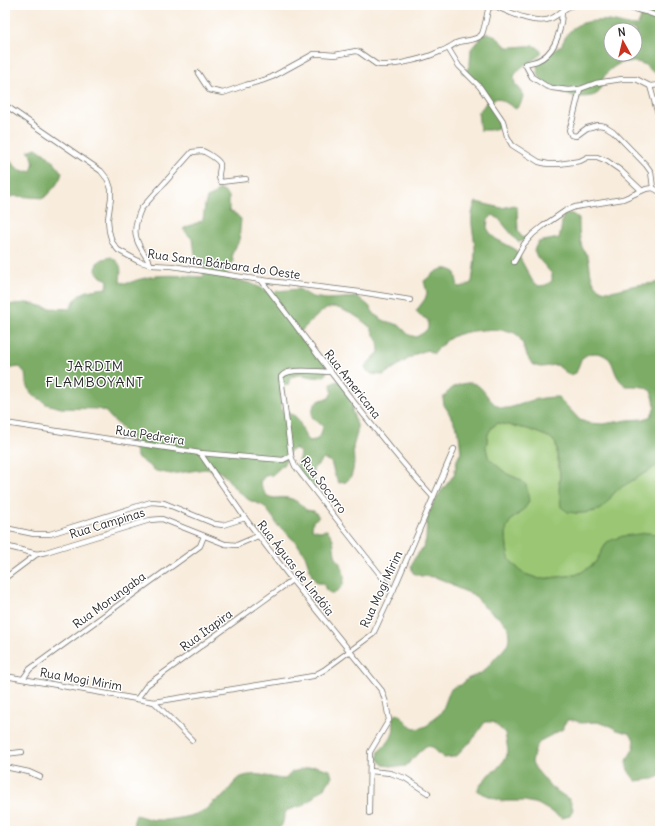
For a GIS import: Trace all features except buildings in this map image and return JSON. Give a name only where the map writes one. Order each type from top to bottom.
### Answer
[{"type":"street","points":[[198,74],[209,90],[223,93],[272,77],[314,54],[335,55],[356,51],[379,66],[388,65],[432,55],[456,43],[478,37],[482,34],[490,7],[496,6],[530,20],[548,20],[562,12],[564,9],[574,5]]},
{"type":"street","points":[[619,5],[660,17]]},
{"type":"street","points":[[562,12],[561,24],[553,46],[544,57],[537,61],[525,64],[532,77],[546,86],[568,90],[580,89],[596,83],[622,79],[636,79],[650,86],[660,85]]},
{"type":"street","points":[[448,48],[459,66],[480,88],[503,121],[507,136],[512,145],[539,162],[559,164],[580,161],[588,157],[597,157],[607,161],[620,170],[641,190]]},
{"type":"street","points":[[650,86],[657,111],[660,115]]},
{"type":"street","points":[[580,89],[569,130],[571,135],[576,136],[587,128],[598,125],[605,126],[613,131],[651,172],[653,188]]},
{"type":"street","name":"Rua Santa Bárbara do Oeste","points":[[5,104],[101,171],[108,180],[111,189],[108,219],[112,242],[118,250],[138,261],[151,265],[172,266],[261,280],[356,291],[410,300]]},
{"type":"street","points":[[151,265],[136,240],[137,219],[141,209],[192,152],[202,151],[219,160],[220,164],[218,177],[221,182],[246,179]]},
{"type":"street","points":[[514,262],[524,244],[533,234],[565,211],[574,207],[623,200],[641,190],[653,188],[660,192]]},
{"type":"street","name":"Rua Americana","points":[[261,280],[398,457],[433,497]]},
{"type":"street","name":"Rua Socorro","points":[[331,372],[288,372],[281,377],[291,456],[295,466],[393,591]]},
{"type":"street","name":"Rua Pedreira","points":[[5,423],[200,453],[283,460],[291,456]]},
{"type":"street","name":"Rua Mogi Mirim","points":[[5,676],[154,702],[313,676],[324,670],[373,634],[454,449]]},
{"type":"street","name":"Rua Águas de Lindóia","points":[[200,453],[258,536],[382,691],[389,720],[370,752],[370,771]]},
{"type":"street","name":"Rua Campinas","points":[[5,528],[34,534],[50,534],[151,502],[164,503],[215,524],[223,525],[245,518]]},
{"type":"street","name":"Rua Campinas","points":[[5,546],[36,554],[150,520],[162,519],[226,544],[237,545],[258,536]]},
{"type":"street","name":"Rua Morungaba","points":[[23,679],[30,669],[200,546],[204,536]]},
{"type":"street","points":[[5,578],[36,554]]},
{"type":"street","name":"Rua Itapira","points":[[137,699],[147,685],[292,580]]},
{"type":"street","points":[[154,702],[192,740]]},
{"type":"street","points":[[5,754],[22,752]]},
{"type":"street","points":[[5,767],[29,772],[40,777]]},
{"type":"street","points":[[369,813],[370,771],[390,773],[405,778],[428,793]]},
{"type":"green space","points":[[635,5],[660,5],[660,72],[654,72],[647,66],[636,62],[643,62],[643,22],[639,22],[641,16],[640,11]]},
{"type":"green space","points":[[600,21],[613,22],[603,22],[603,62],[630,62],[621,63],[613,67],[603,79],[598,93],[594,95],[578,97],[544,83],[538,74],[537,60],[561,46],[567,34],[576,26],[585,22]]},
{"type":"green space","points":[[487,33],[494,35],[507,47],[534,46],[538,47],[542,52],[535,59],[520,68],[514,76],[515,84],[520,89],[523,96],[521,103],[516,109],[497,98],[491,102],[491,109],[498,117],[498,128],[480,130],[478,112],[487,101],[485,94],[477,80],[462,73],[462,71],[467,70],[470,64],[471,49],[481,37]]},
{"type":"green space","points":[[36,148],[48,156],[62,173],[57,184],[44,198],[15,196],[5,198],[5,151],[15,166],[21,170],[31,171],[33,161],[32,156],[28,151]]},
{"type":"green space","points":[[219,189],[229,196],[229,211],[236,214],[241,219],[239,241],[232,254],[233,261],[231,268],[225,278],[250,283],[274,294],[277,291],[299,289],[312,297],[327,299],[358,297],[369,306],[378,317],[385,321],[399,325],[409,335],[416,337],[428,328],[428,320],[416,311],[425,299],[427,293],[424,281],[441,269],[448,269],[455,272],[458,287],[466,286],[472,282],[475,244],[472,214],[476,202],[502,208],[514,205],[517,208],[518,230],[522,238],[528,236],[525,241],[518,242],[499,219],[493,215],[488,220],[487,228],[496,239],[515,249],[533,282],[539,286],[546,285],[552,281],[552,274],[537,257],[534,250],[538,242],[559,238],[563,216],[570,213],[579,219],[583,250],[588,257],[592,277],[598,288],[612,291],[635,285],[660,282],[660,464],[620,488],[599,510],[575,513],[568,512],[561,507],[559,491],[560,475],[556,444],[551,438],[528,429],[498,423],[492,427],[488,434],[486,448],[488,457],[495,464],[507,474],[521,480],[526,485],[529,501],[525,508],[512,519],[507,526],[506,533],[509,558],[514,565],[525,574],[540,579],[575,575],[595,563],[607,542],[623,536],[646,533],[660,534],[660,776],[653,779],[636,781],[629,773],[627,762],[634,748],[634,740],[631,734],[597,722],[581,723],[574,720],[567,720],[563,726],[563,729],[540,741],[535,749],[532,762],[535,768],[551,787],[570,800],[573,809],[570,816],[562,818],[538,804],[525,801],[501,801],[477,791],[489,774],[496,770],[506,758],[508,750],[505,733],[493,722],[485,722],[471,742],[464,747],[459,754],[453,757],[444,758],[433,747],[426,746],[406,766],[398,767],[383,765],[378,758],[379,751],[392,737],[394,728],[392,718],[398,713],[414,729],[428,725],[443,709],[450,690],[461,685],[467,679],[481,673],[508,644],[508,627],[502,620],[483,606],[472,594],[435,577],[421,576],[413,573],[411,566],[414,559],[424,546],[426,539],[427,517],[439,494],[454,475],[457,460],[461,452],[459,435],[457,433],[458,431],[444,405],[443,398],[453,387],[470,383],[476,384],[492,402],[497,406],[504,408],[536,399],[558,397],[580,420],[588,423],[603,424],[644,419],[651,416],[655,407],[651,391],[644,387],[626,386],[618,378],[610,360],[604,355],[596,353],[588,354],[580,362],[576,373],[569,375],[557,365],[541,367],[535,366],[531,363],[520,338],[516,334],[503,330],[484,330],[465,332],[457,335],[445,342],[434,354],[427,350],[416,354],[383,375],[372,374],[366,370],[365,366],[379,352],[378,341],[371,328],[354,315],[341,309],[334,307],[326,309],[320,313],[299,334],[302,340],[327,368],[326,375],[316,377],[299,375],[290,378],[288,385],[283,386],[280,394],[282,411],[295,416],[299,421],[308,441],[316,440],[321,434],[323,427],[312,417],[314,406],[318,401],[329,398],[332,392],[331,384],[337,381],[345,384],[351,397],[353,404],[352,411],[357,425],[357,433],[353,447],[354,462],[351,477],[346,482],[339,483],[335,476],[331,462],[324,459],[313,469],[313,477],[316,483],[314,490],[298,475],[297,467],[300,453],[295,448],[289,452],[283,465],[272,475],[265,476],[260,482],[266,495],[274,498],[291,499],[298,502],[306,510],[314,511],[319,517],[313,521],[312,529],[319,531],[327,530],[331,534],[336,558],[341,565],[344,574],[344,582],[342,586],[332,594],[326,590],[323,583],[317,583],[312,576],[305,555],[296,542],[278,526],[264,506],[249,500],[236,490],[220,472],[205,469],[171,474],[156,471],[137,457],[133,443],[106,412],[98,409],[61,408],[46,404],[32,395],[26,382],[25,373],[20,367],[5,369],[5,305],[26,303],[48,308],[70,309],[77,298],[85,292],[107,288],[108,280],[101,277],[96,271],[97,263],[103,259],[111,257],[118,262],[121,270],[120,282],[123,283],[156,276],[172,275],[204,277],[204,265],[201,258],[195,255],[193,240],[183,229],[203,220],[207,198],[214,195]]},
{"type":"green space","points":[[498,423],[528,429],[551,438],[556,444],[560,475],[559,483],[575,513],[591,512],[600,509],[619,488],[660,464],[660,534],[646,533],[607,542],[595,563],[575,575],[540,579],[525,574],[514,565],[509,558],[506,533],[507,526],[512,519],[519,514],[528,493],[526,486],[521,480],[507,474],[488,457],[486,448],[488,434],[492,427]]},
{"type":"green space","points":[[315,766],[330,770],[332,777],[326,786],[304,805],[286,811],[282,825],[277,831],[137,831],[134,825],[136,815],[152,820],[163,820],[180,818],[198,813],[206,809],[213,802],[222,798],[234,783],[242,777],[259,775],[285,779],[292,772]]},
{"type":"district","name":"JARDIM FLAMBOYANT","points":[[95,374]]}]
